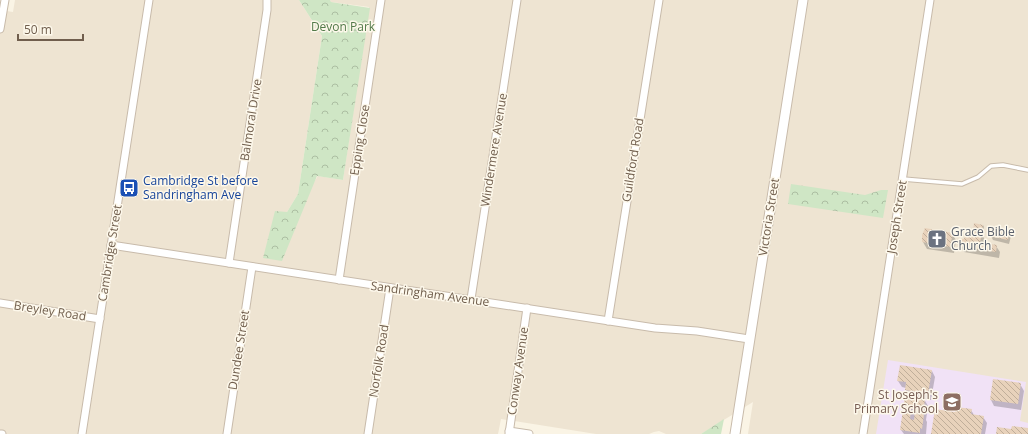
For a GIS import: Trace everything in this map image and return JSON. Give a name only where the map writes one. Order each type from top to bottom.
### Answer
[{"type":"street","name":"Cambridge Street","points":[[82,434],[149,0]]},
{"type":"street","name":"Balmoral Drive","points":[[229,263],[267,10],[267,0]]},
{"type":"street","name":"Epping Close","points":[[339,280],[381,0]]},
{"type":"street","name":"Windermere Avenue","points":[[471,300],[517,0]]},
{"type":"street","name":"Guildford Road","points":[[608,321],[659,0]]},
{"type":"street","name":"Victoria Street","points":[[735,434],[803,0]]},
{"type":"street","name":"Joseph Street","points":[[863,434],[930,0]]},
{"type":"street","points":[[0,29],[3,1]]},
{"type":"street","name":"Sandringham Avenue","points":[[111,245],[655,328],[697,331],[750,339]]},
{"type":"street","name":"Dundee Street","points":[[226,434],[252,267]]},
{"type":"street","name":"Norfolk Road","points":[[368,434],[390,288]]},
{"type":"street","name":"Breyley Road","points":[[0,303],[100,319]]},
{"type":"street","name":"Conway Avenue","points":[[509,433],[527,308]]},
{"type":"street","points":[[509,433],[529,434]]},
{"type":"lane","points":[[903,179],[962,184],[978,177],[991,166],[1003,165],[1028,170]]},
{"type":"shaded area","points":[[15,0],[299,0],[322,36],[298,194],[263,258],[318,176],[343,180],[369,7],[331,2],[330,0],[1028,0],[1028,434],[748,434],[753,402],[701,434],[666,434],[659,431],[649,434],[596,434],[501,419],[498,434],[0,434],[0,10],[13,12]]},
{"type":"shaded area","name":"St Joseph's Primary School","points":[[888,360],[1026,382],[1020,421],[1028,423],[1028,434],[876,434]]},
{"type":"green space","name":"Devon Park","points":[[299,0],[330,0],[331,2],[370,8],[343,180],[317,176],[282,261],[263,258],[275,211],[287,212],[298,194],[322,36]]},
{"type":"green space","points":[[791,184],[865,195],[881,190],[888,190],[883,218],[788,204]]},
{"type":"green space","points":[[724,419],[721,434],[701,434],[704,432]]},
{"type":"building","points":[[974,223],[983,225],[982,232],[973,231]]},
{"type":"building","points":[[991,227],[1009,231],[1008,240],[989,236]]},
{"type":"building","name":"Grace Bible Church","points":[[925,228],[953,233],[950,247],[922,242],[922,235]]},
{"type":"building","points":[[970,231],[982,233],[980,242],[997,245],[996,252],[959,246],[961,239],[964,239],[965,236],[969,237]]},
{"type":"building","points":[[900,365],[932,370],[928,394],[905,390],[906,382],[897,381]]},
{"type":"building","points":[[993,379],[1021,383],[1018,404],[990,400]]},
{"type":"building","points":[[905,396],[925,399],[922,429],[920,428],[920,433],[900,430]],"holes":[[[911,409],[915,409],[914,420],[910,419]]]},
{"type":"building","points":[[956,407],[972,409],[971,414],[984,416],[981,434],[931,434],[935,409],[955,412]]},
{"type":"building","points":[[1012,426],[1028,428],[1028,434],[996,434],[997,427],[1011,429]]},
{"type":"place","name":"Cambridge St before Sandringham Ave","points":[[129,188]]},
{"type":"place","name":"Grace Bible Church","points":[[937,239]]},
{"type":"place","name":"St Joseph's Primary School","points":[[952,402]]}]
